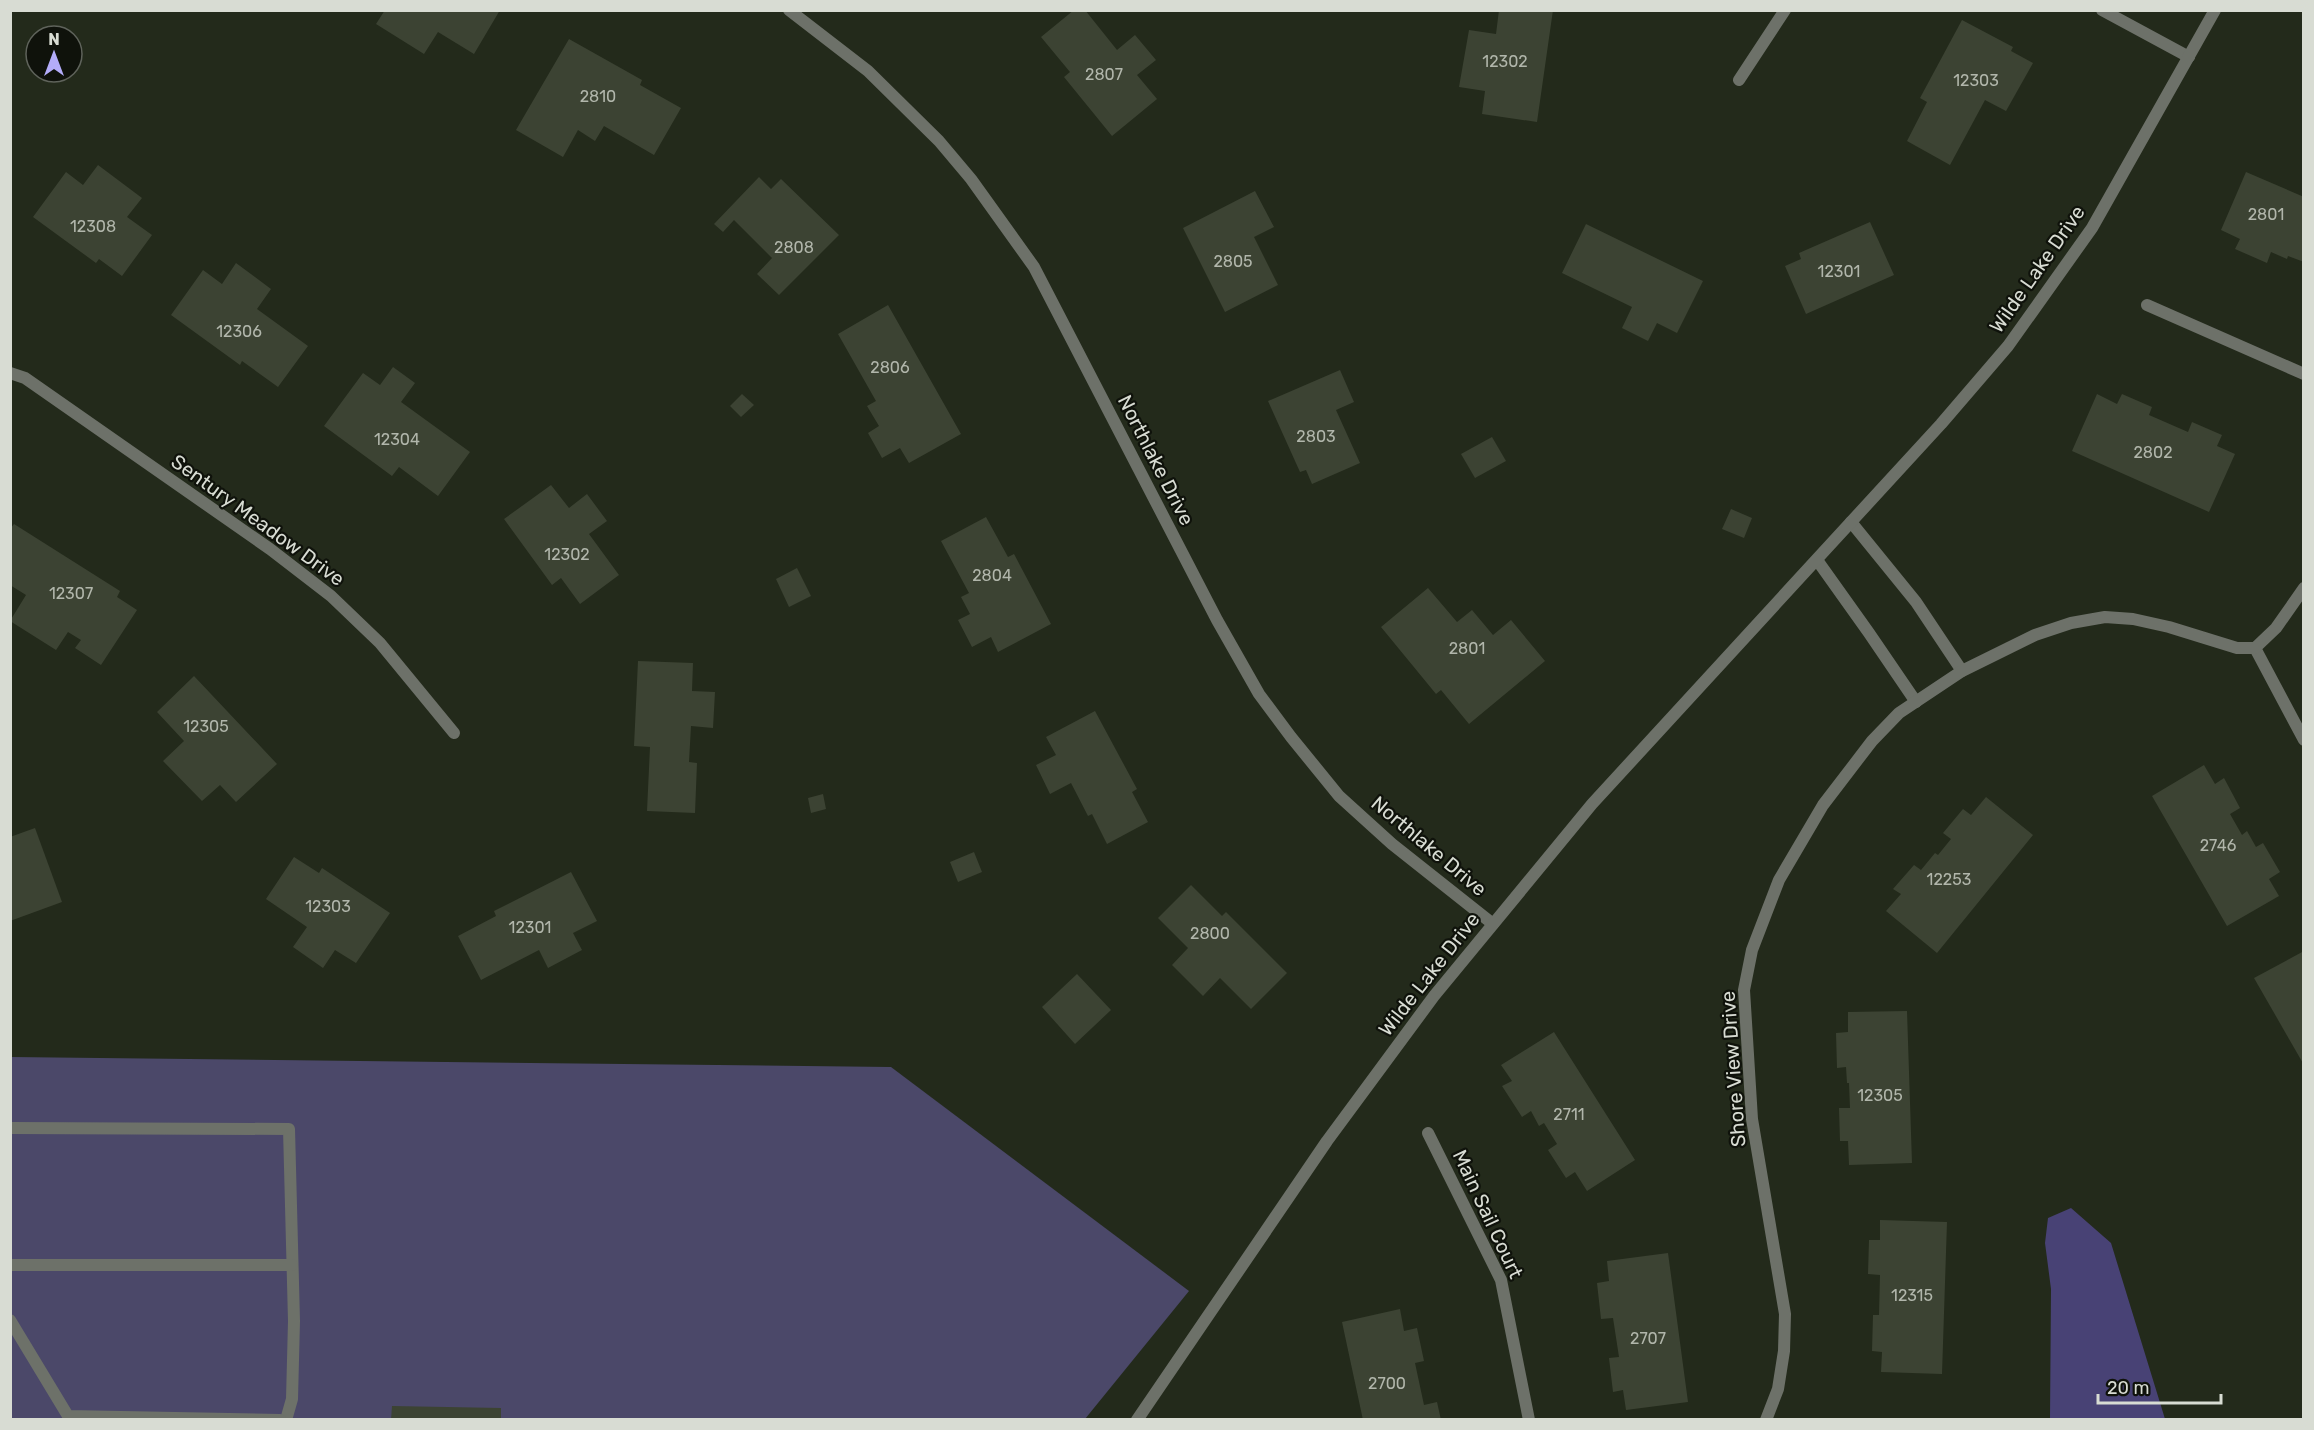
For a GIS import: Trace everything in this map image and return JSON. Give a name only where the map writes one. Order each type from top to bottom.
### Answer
[{"type":"street","name":"Northlake Drive","points":[[789,10],[868,71],[939,141],[971,179],[1034,267],[1217,620],[1259,693],[1291,737],[1340,796],[1392,844],[1492,924]]},
{"type":"street","points":[[1739,80],[1785,10]]},
{"type":"street","points":[[2102,10],[2189,57]]},
{"type":"street","name":"Wilde Lake Drive","points":[[1137,1419],[1327,1141],[1434,996],[1492,924],[1592,804],[1941,424],[2008,346],[2092,228],[2215,10]]},
{"type":"street","points":[[2147,305],[2304,374]]},
{"type":"street","name":"Sentury Meadow Drive","points":[[10,373],[24,378],[54,398],[270,549],[331,596],[380,643],[454,733]]},
{"type":"street","points":[[1851,522],[1916,602],[1962,671]]},
{"type":"street","points":[[1817,560],[1916,702]]},
{"type":"street","points":[[2304,588],[2276,628],[2255,648],[2304,740]]},
{"type":"street","name":"Shore View Drive","points":[[1766,1419],[1778,1389],[1784,1351],[1785,1314],[1752,1119],[1744,990],[1752,950],[1779,880],[1823,805],[1872,741],[1899,713],[1962,671],[2035,635],[2071,623],[2105,618],[2133,619],[2169,627],[2237,648],[2255,648]]},
{"type":"street","points":[[10,1128],[289,1129],[292,1399],[286,1419]]},
{"type":"street","name":"Main Sail Court","points":[[1428,1133],[1501,1280],[1529,1419]]},
{"type":"street","points":[[10,1265],[292,1265]]},
{"type":"street","points":[[10,1320],[68,1416],[280,1419]]},
{"type":"shaded area","points":[[11,1057],[891,1067],[1189,1291],[1085,1419],[11,1420]]},
{"type":"shaded area","points":[[2071,1208],[2111,1243],[2165,1419],[2050,1419],[2051,1289],[2045,1243],[2048,1218]]},
{"type":"building","points":[[385,10],[500,10],[474,54],[438,32],[424,54],[376,24]]},
{"type":"building","points":[[1074,10],[1085,10],[1117,50],[1135,35],[1156,60],[1137,75],[1157,99],[1112,136],[1064,77],[1070,72],[1041,37]]},
{"type":"building","points":[[1499,10],[1553,10],[1537,122],[1482,114],[1485,91],[1459,87],[1469,30],[1496,34]]},
{"type":"building","points":[[1962,20],[2013,47],[2011,51],[2033,63],[2006,111],[1985,100],[1950,165],[1907,141],[1927,102],[1920,98]]},
{"type":"building","points":[[569,39],[642,80],[640,85],[681,108],[654,155],[604,126],[595,141],[578,130],[563,157],[516,130]]},
{"type":"building","points":[[98,165],[142,198],[127,217],[152,235],[122,276],[99,259],[96,263],[33,217],[66,172],[83,185]]},
{"type":"building","points":[[2246,172],[2304,197],[2304,262],[2288,256],[2287,259],[2271,252],[2267,263],[2235,249],[2240,239],[2221,230]]},
{"type":"building","points":[[759,177],[771,189],[781,179],[839,235],[779,295],[757,274],[772,258],[734,220],[723,232],[714,224]]},
{"type":"building","points":[[1255,191],[1274,227],[1254,237],[1278,285],[1225,312],[1183,228]]},
{"type":"building","points":[[1870,222],[1894,275],[1806,314],[1785,266],[1801,259],[1799,253]]},
{"type":"building","points":[[1586,224],[1703,281],[1677,333],[1657,323],[1648,341],[1622,328],[1632,307],[1562,273]]},
{"type":"building","points":[[236,263],[271,289],[257,309],[308,346],[278,387],[242,361],[240,365],[171,315],[203,270],[222,284]]},
{"type":"building","points":[[888,305],[961,434],[909,463],[900,448],[882,458],[868,433],[879,426],[867,406],[876,401],[838,334]]},
{"type":"building","points":[[393,367],[415,383],[401,402],[470,452],[438,496],[399,467],[392,476],[324,426],[363,373],[380,385]]},
{"type":"building","points":[[1340,370],[1354,402],[1336,410],[1360,463],[1312,484],[1306,470],[1300,472],[1268,401]]},
{"type":"building","points":[[742,394],[754,405],[741,417],[730,406]]},
{"type":"building","points":[[2097,394],[2117,404],[2122,394],[2152,407],[2149,415],[2188,432],[2192,422],[2222,435],[2217,446],[2235,454],[2209,512],[2072,451]]},
{"type":"building","points":[[1492,437],[1506,461],[1475,478],[1461,454]]},
{"type":"building","points":[[551,485],[569,508],[587,494],[607,521],[589,534],[619,575],[580,604],[561,578],[552,585],[504,519]]},
{"type":"building","points":[[1731,509],[1752,518],[1744,538],[1722,529]]},
{"type":"building","points":[[986,517],[1008,557],[1014,554],[1051,624],[998,652],[991,637],[972,647],[958,620],[970,614],[961,597],[969,593],[941,541]]},
{"type":"building","points":[[14,524],[120,591],[117,597],[137,610],[101,665],[75,648],[81,640],[68,632],[56,650],[10,621],[26,595],[10,585],[10,529]]},
{"type":"building","points":[[797,568],[811,596],[789,607],[776,579]]},
{"type":"building","points":[[1428,588],[1457,622],[1472,610],[1493,635],[1511,620],[1545,661],[1469,724],[1441,690],[1436,694],[1381,627]]},
{"type":"building","points":[[638,661],[693,663],[692,691],[715,692],[713,728],[691,726],[689,762],[697,763],[695,813],[647,811],[650,747],[634,746]]},
{"type":"building","points":[[194,676],[277,764],[236,802],[220,785],[202,801],[163,761],[184,741],[157,712]]},
{"type":"building","points":[[1095,711],[1137,789],[1132,792],[1148,822],[1107,844],[1092,814],[1088,816],[1071,783],[1050,794],[1036,765],[1056,755],[1046,737]]},
{"type":"building","points":[[2204,765],[2215,784],[2224,778],[2240,808],[2230,814],[2242,835],[2247,831],[2256,847],[2263,843],[2280,872],[2269,879],[2279,896],[2227,926],[2152,796]]},
{"type":"building","points":[[823,794],[826,809],[811,813],[808,798]]},
{"type":"building","points":[[1986,797],[2033,835],[1937,953],[1886,911],[1901,894],[1893,889],[1914,865],[1921,870],[1951,839],[1943,833],[1963,809],[1971,815]]},
{"type":"building","points":[[35,828],[62,902],[10,921],[10,837]]},
{"type":"building","points":[[974,852],[982,872],[958,882],[950,862]]},
{"type":"building","points":[[294,857],[319,873],[322,868],[390,913],[356,963],[335,950],[323,968],[293,947],[307,927],[266,899]]},
{"type":"building","points":[[571,872],[597,921],[573,933],[582,950],[548,968],[539,950],[481,980],[458,936],[496,916],[494,911]]},
{"type":"building","points":[[1191,885],[1222,916],[1226,912],[1287,973],[1251,1009],[1220,978],[1203,996],[1172,965],[1188,948],[1158,918]]},
{"type":"building","points":[[2304,951],[2304,1065],[2254,978]]},
{"type":"building","points":[[1077,974],[1111,1010],[1075,1044],[1042,1007]]},
{"type":"building","points":[[1907,1011],[1912,1163],[1849,1165],[1848,1141],[1840,1141],[1839,1108],[1850,1108],[1849,1083],[1847,1083],[1846,1067],[1837,1068],[1836,1033],[1848,1032],[1848,1012]]},
{"type":"building","points":[[1554,1032],[1635,1160],[1587,1191],[1575,1172],[1566,1178],[1548,1150],[1557,1144],[1544,1123],[1539,1126],[1531,1111],[1522,1117],[1502,1086],[1512,1081],[1501,1065]]},
{"type":"building","points":[[1880,1220],[1947,1222],[1942,1374],[1881,1372],[1882,1352],[1872,1351],[1873,1315],[1879,1315],[1880,1275],[1868,1274],[1869,1240],[1880,1240]]},
{"type":"building","points":[[1668,1253],[1688,1402],[1626,1410],[1623,1390],[1613,1392],[1609,1358],[1619,1357],[1613,1318],[1601,1319],[1597,1283],[1609,1281],[1607,1261]]},
{"type":"building","points":[[1400,1309],[1404,1331],[1417,1328],[1424,1361],[1415,1363],[1424,1405],[1437,1402],[1441,1420],[1363,1420],[1342,1322]]},
{"type":"building","points":[[392,1406],[501,1408],[501,1420],[391,1420]]}]
